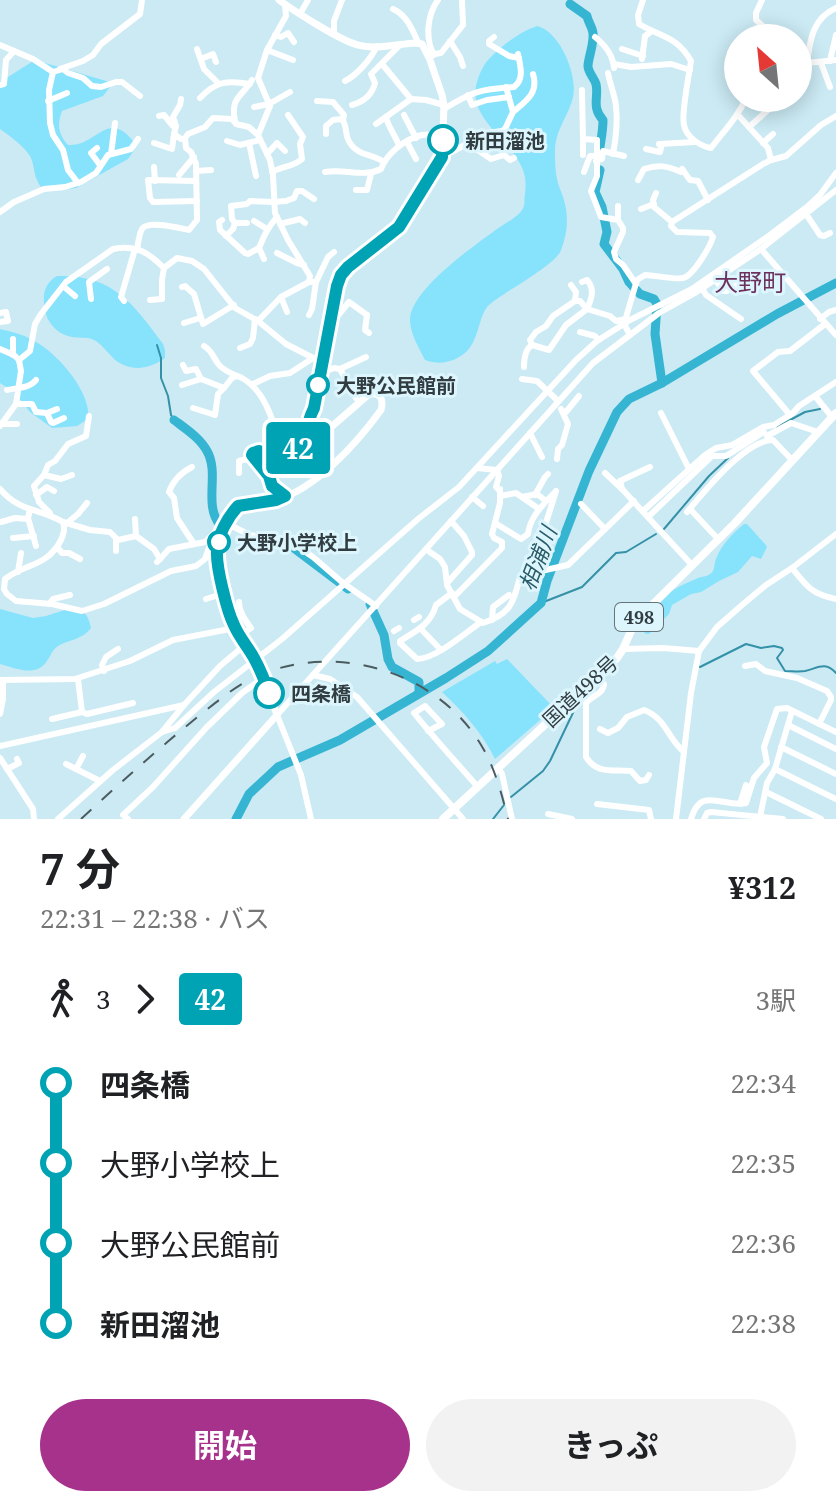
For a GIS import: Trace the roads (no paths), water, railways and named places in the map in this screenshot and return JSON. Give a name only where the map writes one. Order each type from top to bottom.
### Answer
[{"type":"highway","name":"国道498号","points":[[443,819],[597,677],[623,649],[635,622],[834,415]]},
{"type":"main road","points":[[184,819],[277,715],[256,661],[238,632],[225,593],[217,551],[220,533],[238,506],[276,500],[317,477],[346,453],[381,410],[381,397],[373,393],[330,428],[318,435],[310,430],[309,421],[341,275],[399,227],[445,158],[442,95],[431,55],[422,44],[358,45],[282,2]]},
{"type":"street","points":[[56,70],[93,55],[101,44],[140,14],[142,0]]},
{"type":"street","points":[[300,14],[308,0]]},
{"type":"street","points":[[424,0],[436,3],[428,25],[431,55],[441,53],[463,25],[471,23]]},
{"type":"street","points":[[462,0],[463,25]]},
{"type":"street","points":[[643,0],[638,15],[639,24],[675,41],[691,61],[683,124],[689,137],[711,148],[739,112]]},
{"type":"street","points":[[760,24],[756,20],[756,13],[762,0]]},
{"type":"street","points":[[334,33],[339,1]]},
{"type":"street","points":[[227,141],[237,145],[259,137],[269,104],[258,78],[267,50],[286,16],[282,2]]},
{"type":"street","points":[[836,8],[819,19],[803,64],[833,61],[836,35]]},
{"type":"street","points":[[393,9],[408,21],[419,44]]},
{"type":"street","points":[[622,49],[642,57],[645,36],[652,31]]},
{"type":"street","points":[[275,35],[281,37],[288,33],[294,42]]},
{"type":"street","points":[[445,158],[487,133],[505,129],[513,112],[535,90],[535,74],[526,71],[519,59],[489,44],[494,37]]},
{"type":"street","points":[[595,37],[605,46],[612,69],[616,102],[613,154]]},
{"type":"street","points":[[450,41],[462,63],[468,54]]},
{"type":"street","points":[[201,59],[214,58],[208,44]]},
{"type":"street","points":[[352,105],[364,101],[369,95],[375,83],[371,74],[401,44]]},
{"type":"street","points":[[0,45],[56,70],[83,78],[92,86],[122,82],[140,96]]},
{"type":"street","points":[[345,81],[374,54],[377,46]]},
{"type":"street","points":[[197,49],[204,69],[218,83]]},
{"type":"street","points":[[267,50],[293,60]]},
{"type":"street","points":[[0,86],[4,84],[6,60],[14,51]]},
{"type":"street","points":[[376,124],[411,99],[426,100],[444,107],[478,91],[514,87],[521,73],[519,59]]},
{"type":"street","points":[[821,63],[830,87]]},
{"type":"street","points":[[263,64],[273,68]]},
{"type":"street","points":[[382,64],[411,99]]},
{"type":"street","points":[[612,69],[671,64],[690,70]]},
{"type":"street","points":[[56,70],[48,101],[49,121],[53,135],[63,150],[68,170],[78,183]]},
{"type":"street","points":[[235,121],[233,110],[236,99],[258,78]]},
{"type":"street","points":[[200,98],[218,83],[238,81],[250,84]]},
{"type":"street","points":[[506,87],[513,112]]},
{"type":"street","points":[[582,90],[583,155]]},
{"type":"street","points":[[254,107],[269,104],[290,92]]},
{"type":"street","points":[[48,101],[67,93]]},
{"type":"street","points":[[468,95],[472,105],[509,97]]},
{"type":"street","points":[[154,143],[172,149],[173,117],[181,99]]},
{"type":"street","points":[[317,101],[333,102],[344,115],[347,137],[353,148],[368,156],[381,158],[384,162]]},
{"type":"street","points":[[749,127],[766,112]]},
{"type":"street","points":[[159,116],[164,115],[181,139],[185,139]]},
{"type":"street","points":[[272,172],[295,165],[302,159],[300,144],[303,137],[288,115]]},
{"type":"street","points":[[404,115],[416,138]]},
{"type":"street","points":[[738,115],[770,152],[771,160]]},
{"type":"street","points":[[672,222],[771,160],[786,156],[836,116]]},
{"type":"street","points":[[386,117],[399,146]]},
{"type":"street","points":[[49,121],[59,118]]},
{"type":"street","points":[[124,301],[121,297],[142,229],[147,225],[162,225],[189,230],[197,220],[194,157],[186,148],[185,139],[213,118],[232,119],[236,124],[249,127],[259,137],[267,154],[278,220],[312,282],[315,296],[309,315]]},
{"type":"street","points":[[326,134],[326,126],[333,120],[343,120]]},
{"type":"street","points":[[111,154],[115,123]]},
{"type":"street","points":[[763,143],[773,134]]},
{"type":"street","points":[[330,173],[371,174],[381,169],[399,146],[422,135],[443,135]]},
{"type":"street","points":[[1,209],[44,189],[78,183],[96,173],[108,155],[131,149],[138,139]]},
{"type":"street","points":[[583,139],[597,140],[597,176],[591,191],[601,217],[618,220],[627,227],[614,252],[635,286]]},
{"type":"street","points":[[407,142],[416,159]]},
{"type":"street","points":[[646,149],[660,152],[660,144],[699,142]]},
{"type":"street","points":[[249,143],[256,176]]},
{"type":"street","points":[[267,154],[277,143],[285,151]]},
{"type":"street","points":[[465,145],[491,159],[504,155],[510,160],[514,158]]},
{"type":"street","points":[[97,148],[91,153],[100,165]]},
{"type":"street","points":[[584,172],[590,156],[602,159],[603,151],[624,156]]},
{"type":"street","points":[[179,175],[194,157]]},
{"type":"street","points":[[638,180],[644,169],[665,165],[685,171],[690,180],[698,181],[708,200]]},
{"type":"street","points":[[154,167],[155,181]]},
{"type":"street","points":[[196,171],[211,170]]},
{"type":"street","points":[[311,819],[301,775],[277,715],[593,363],[652,319],[657,309],[692,289],[807,207],[836,173]]},
{"type":"street","points":[[356,190],[367,190],[371,174]]},
{"type":"street","points":[[196,181],[148,180],[153,202],[197,201]]},
{"type":"street","points":[[162,732],[175,728],[459,487],[576,360],[599,340],[625,321],[702,288],[761,249],[836,190]]},
{"type":"street","points":[[235,223],[231,206],[250,201],[286,201],[294,198],[297,191],[314,199]]},
{"type":"street","points":[[630,335],[625,321],[641,276],[684,278],[691,274],[713,237],[710,233],[673,230],[672,222],[654,207],[656,193]]},
{"type":"street","points":[[641,209],[654,204]]},
{"type":"street","points":[[618,206],[618,220]]},
{"type":"street","points":[[806,214],[820,235],[830,233]]},
{"type":"street","points":[[222,220],[219,222],[220,230],[248,254],[259,248],[267,229],[278,220],[300,219],[305,223]]},
{"type":"street","points":[[235,223],[251,222],[267,229]]},
{"type":"street","points":[[226,236],[235,223]]},
{"type":"street","points":[[663,227],[674,235],[689,236],[689,233]]},
{"type":"street","points":[[259,248],[264,259]]},
{"type":"street","points":[[0,349],[16,357],[30,351],[35,324],[63,286],[113,249],[136,249],[149,254],[164,268]]},
{"type":"street","points":[[761,249],[836,335]]},
{"type":"street","points":[[240,348],[250,344],[256,320],[281,297],[312,282],[334,252]]},
{"type":"street","points":[[277,253],[304,265]]},
{"type":"street","points":[[91,299],[89,282],[107,272],[107,261],[102,256]]},
{"type":"street","points":[[150,300],[162,299],[164,268],[177,258],[192,261],[204,269],[234,305],[286,344],[323,363]]},
{"type":"street","points":[[715,279],[723,291],[727,291],[749,277]]},
{"type":"street","points":[[532,345],[549,350],[566,325],[587,309],[593,296],[591,284],[587,280],[582,282]]},
{"type":"street","points":[[571,285],[576,292],[575,301]]},
{"type":"street","points":[[63,286],[75,296]]},
{"type":"street","points":[[182,287],[194,294],[203,324],[234,305]]},
{"type":"street","points":[[702,288],[706,295],[741,319]]},
{"type":"street","points":[[281,297],[287,312]]},
{"type":"street","points":[[532,345],[530,340],[536,332],[575,301],[616,321],[625,321]]},
{"type":"street","points":[[331,320],[349,302],[367,315]]},
{"type":"street","points":[[210,308],[215,317]]},
{"type":"street","points":[[786,417],[753,371],[778,352],[790,351],[820,318],[836,310]]},
{"type":"street","points":[[0,313],[6,312],[8,321],[0,322]]},
{"type":"street","points":[[596,324],[601,313]]},
{"type":"street","points":[[360,328],[367,315]]},
{"type":"street","points":[[367,315],[365,330],[369,333]]},
{"type":"street","points":[[184,323],[200,318]]},
{"type":"street","points":[[580,332],[599,340]]},
{"type":"street","points":[[2,422],[16,404],[19,389],[21,371],[13,339]]},
{"type":"street","points":[[524,367],[528,347],[532,345]]},
{"type":"street","points":[[204,346],[211,350],[219,366],[253,384],[272,419],[266,425]]},
{"type":"street","points":[[321,373],[340,369],[366,357]]},
{"type":"street","points":[[253,384],[270,376],[290,373],[313,358]]},
{"type":"street","points":[[183,365],[186,371],[196,369],[201,379]]},
{"type":"street","points":[[340,369],[356,398]]},
{"type":"street","points":[[193,408],[215,415],[218,394],[237,376]]},
{"type":"street","points":[[182,385],[201,379],[224,388]]},
{"type":"street","points":[[522,379],[537,381],[548,390],[558,402],[568,424],[557,459]]},
{"type":"street","points":[[7,390],[19,389],[36,380]]},
{"type":"street","points":[[718,539],[688,510],[713,480],[774,425],[836,382]]},
{"type":"street","points":[[562,411],[566,412],[579,396]]},
{"type":"street","points":[[815,396],[834,415]]},
{"type":"street","points":[[16,404],[32,404],[36,412],[47,413],[57,409]]},
{"type":"street","points":[[775,412],[786,417]]},
{"type":"street","points":[[47,413],[53,423],[64,418]]},
{"type":"street","points":[[661,413],[689,469]]},
{"type":"street","points":[[52,515],[36,495],[34,486],[68,444],[86,436],[89,416]]},
{"type":"street","points":[[2,422],[17,424]]},
{"type":"street","points":[[646,514],[712,449],[732,445],[791,423],[818,432]]},
{"type":"street","points":[[252,458],[253,453],[259,451],[281,459],[301,445],[310,430],[294,427]]},
{"type":"street","points":[[530,433],[542,457]]},
{"type":"street","points":[[765,434],[792,460]]},
{"type":"street","points":[[646,514],[712,456],[726,456],[765,434]]},
{"type":"street","points":[[239,473],[239,461],[252,458]]},
{"type":"street","points":[[252,458],[269,476],[272,486],[285,496]]},
{"type":"street","points":[[192,467],[171,485],[169,492],[174,498],[177,518],[194,544]]},
{"type":"street","points":[[622,489],[620,481],[650,467]]},
{"type":"street","points":[[477,468],[497,470]]},
{"type":"street","points":[[497,470],[496,487],[500,492],[516,493],[539,509]]},
{"type":"street","points":[[605,473],[691,564]]},
{"type":"street","points":[[535,495],[548,474]]},
{"type":"street","points":[[44,475],[61,479],[72,475]]},
{"type":"street","points":[[36,495],[44,488],[54,491]]},
{"type":"street","points":[[0,489],[17,505],[90,530],[110,532],[116,539],[116,551]]},
{"type":"street","points":[[495,523],[521,539],[531,532],[535,514],[556,491],[539,545],[526,573]]},
{"type":"street","points":[[402,640],[431,619],[436,605],[453,595],[502,548],[502,542],[492,534],[500,492]]},
{"type":"street","points":[[522,497],[537,494],[546,501]]},
{"type":"street","points":[[472,497],[483,506]]},
{"type":"street","points":[[396,629],[402,640],[400,643],[420,660],[441,650],[481,622],[503,613],[512,604],[520,577],[526,573],[568,565],[634,501]]},
{"type":"street","points":[[65,521],[78,514],[87,503]]},
{"type":"street","points":[[581,504],[605,529]]},
{"type":"street","points":[[30,509],[28,519],[36,546]]},
{"type":"street","points":[[1,522],[15,518],[28,519]]},
{"type":"street","points":[[135,519],[136,536]]},
{"type":"street","points":[[65,521],[65,531],[48,558],[2,580],[3,592],[16,601],[82,611],[104,604],[171,571],[196,566],[205,559],[211,542],[220,533]]},
{"type":"street","points":[[447,582],[472,555],[464,536],[451,521]]},
{"type":"street","points":[[226,523],[250,535],[291,542],[376,606]]},
{"type":"street","points":[[116,539],[136,536],[154,549],[158,560],[169,549],[205,542],[212,533],[220,533]]},
{"type":"street","points":[[676,819],[699,651],[717,627],[766,585],[836,534]]},
{"type":"street","points":[[13,538],[34,536]]},
{"type":"street","points":[[57,547],[62,553],[80,559]]},
{"type":"street","points":[[427,550],[445,567],[447,582],[460,609],[481,622]]},
{"type":"street","points":[[18,572],[21,553]]},
{"type":"street","points":[[29,568],[31,578]]},
{"type":"street","points":[[792,568],[813,592],[836,599]]},
{"type":"street","points":[[206,599],[225,593]]},
{"type":"street","points":[[49,604],[53,599],[70,595]]},
{"type":"street","points":[[492,620],[493,607],[509,595]]},
{"type":"street","points":[[0,714],[2,680],[78,679],[117,666],[173,640],[251,628],[242,616],[239,602]]},
{"type":"street","points":[[416,618],[441,650]]},
{"type":"street","points":[[58,819],[162,732],[200,685],[246,644]]},
{"type":"street","points":[[104,671],[102,665],[106,657],[118,649]]},
{"type":"street","points":[[623,649],[699,651]]},
{"type":"street","points":[[745,666],[756,664],[765,671],[797,678],[827,691],[831,700],[819,724]]},
{"type":"street","points":[[117,666],[122,676]]},
{"type":"street","points":[[313,675],[330,679],[357,697],[463,819]]},
{"type":"street","points":[[597,677],[604,687],[602,692],[586,703],[586,757],[596,768],[612,772],[631,771],[640,781],[646,780],[649,775]]},
{"type":"street","points":[[126,817],[206,728],[242,693],[263,678]]},
{"type":"street","points":[[78,679],[82,712]]},
{"type":"street","points":[[103,700],[106,710]]},
{"type":"street","points":[[760,817],[767,783],[775,769],[793,700]]},
{"type":"street","points":[[52,719],[133,703]]},
{"type":"street","points":[[0,746],[184,705]]},
{"type":"street","points":[[691,819],[694,808],[704,801],[746,803],[754,778],[767,763],[764,747],[779,707],[836,732]]},
{"type":"street","points":[[808,718],[813,708]]},
{"type":"street","points":[[600,729],[608,733],[618,728],[627,717],[644,710],[659,718],[678,748],[684,752]]},
{"type":"street","points":[[63,717],[67,731]]},
{"type":"street","points":[[788,725],[836,749]]},
{"type":"street","points":[[428,731],[477,786]]},
{"type":"street","points":[[781,747],[836,774]]},
{"type":"street","points":[[76,769],[83,756]]},
{"type":"street","points":[[0,758],[33,809],[34,819]]},
{"type":"street","points":[[7,769],[19,763],[17,759]]},
{"type":"street","points":[[66,764],[100,781]]},
{"type":"street","points":[[498,767],[512,819]]},
{"type":"street","points":[[775,769],[836,799]]},
{"type":"street","points":[[740,804],[746,785]]},
{"type":"street","points":[[766,792],[821,819]]},
{"type":"street","points":[[597,804],[645,809],[651,812],[651,819]]},
{"type":"street","points":[[704,819],[709,812],[728,817],[783,819]]},
{"type":"street","points":[[548,814],[572,819]]},
{"type":"waterway","points":[[570,4],[587,16],[593,32],[588,66],[596,84],[597,111],[603,120],[599,155]]},
{"type":"waterway","points":[[600,170],[595,192],[607,232],[604,244],[629,282],[640,294],[654,299],[657,304],[655,334],[662,383]]},
{"type":"waterway","name":"相浦川","points":[[236,819],[249,794],[278,767],[340,740],[446,678],[488,651],[541,603],[589,471],[617,412],[629,399],[836,283]]},
{"type":"waterway","points":[[157,345],[161,358],[161,378],[174,420]]},
{"type":"waterway","points":[[777,427],[805,412],[820,409]]},
{"type":"waterway","points":[[174,420],[197,438],[211,460],[213,508],[220,525]]},
{"type":"waterway","points":[[664,529],[728,458]]},
{"type":"waterway","points":[[541,603],[582,587],[616,553],[626,552],[656,534]]},
{"type":"waterway","points":[[274,541],[291,546],[348,589]]},
{"type":"waterway","points":[[370,604],[384,635],[392,667],[419,682],[419,692]]},
{"type":"waterway","points":[[700,667],[746,644],[782,648],[777,658],[785,671],[825,666],[836,673]]},
{"type":"waterway","points":[[511,797],[543,771],[580,698],[595,685]]},
{"type":"waterway","points":[[493,819],[504,805]]},
{"type":"railway","points":[[81,819],[170,740],[234,689],[255,677],[286,666],[319,662],[352,663],[384,670],[414,683],[441,700],[465,723],[484,750],[508,819]]},
{"type":"place","name":"新田溜池","points":[[443,140]]},
{"type":"place","name":"大野公民館前","points":[[318,385]]},
{"type":"place","name":"大野小学校上","points":[[219,542]]},
{"type":"place","name":"四条橋","points":[[269,693]]},
{"type":"district","name":"大野町","points":[[750,281]]}]
